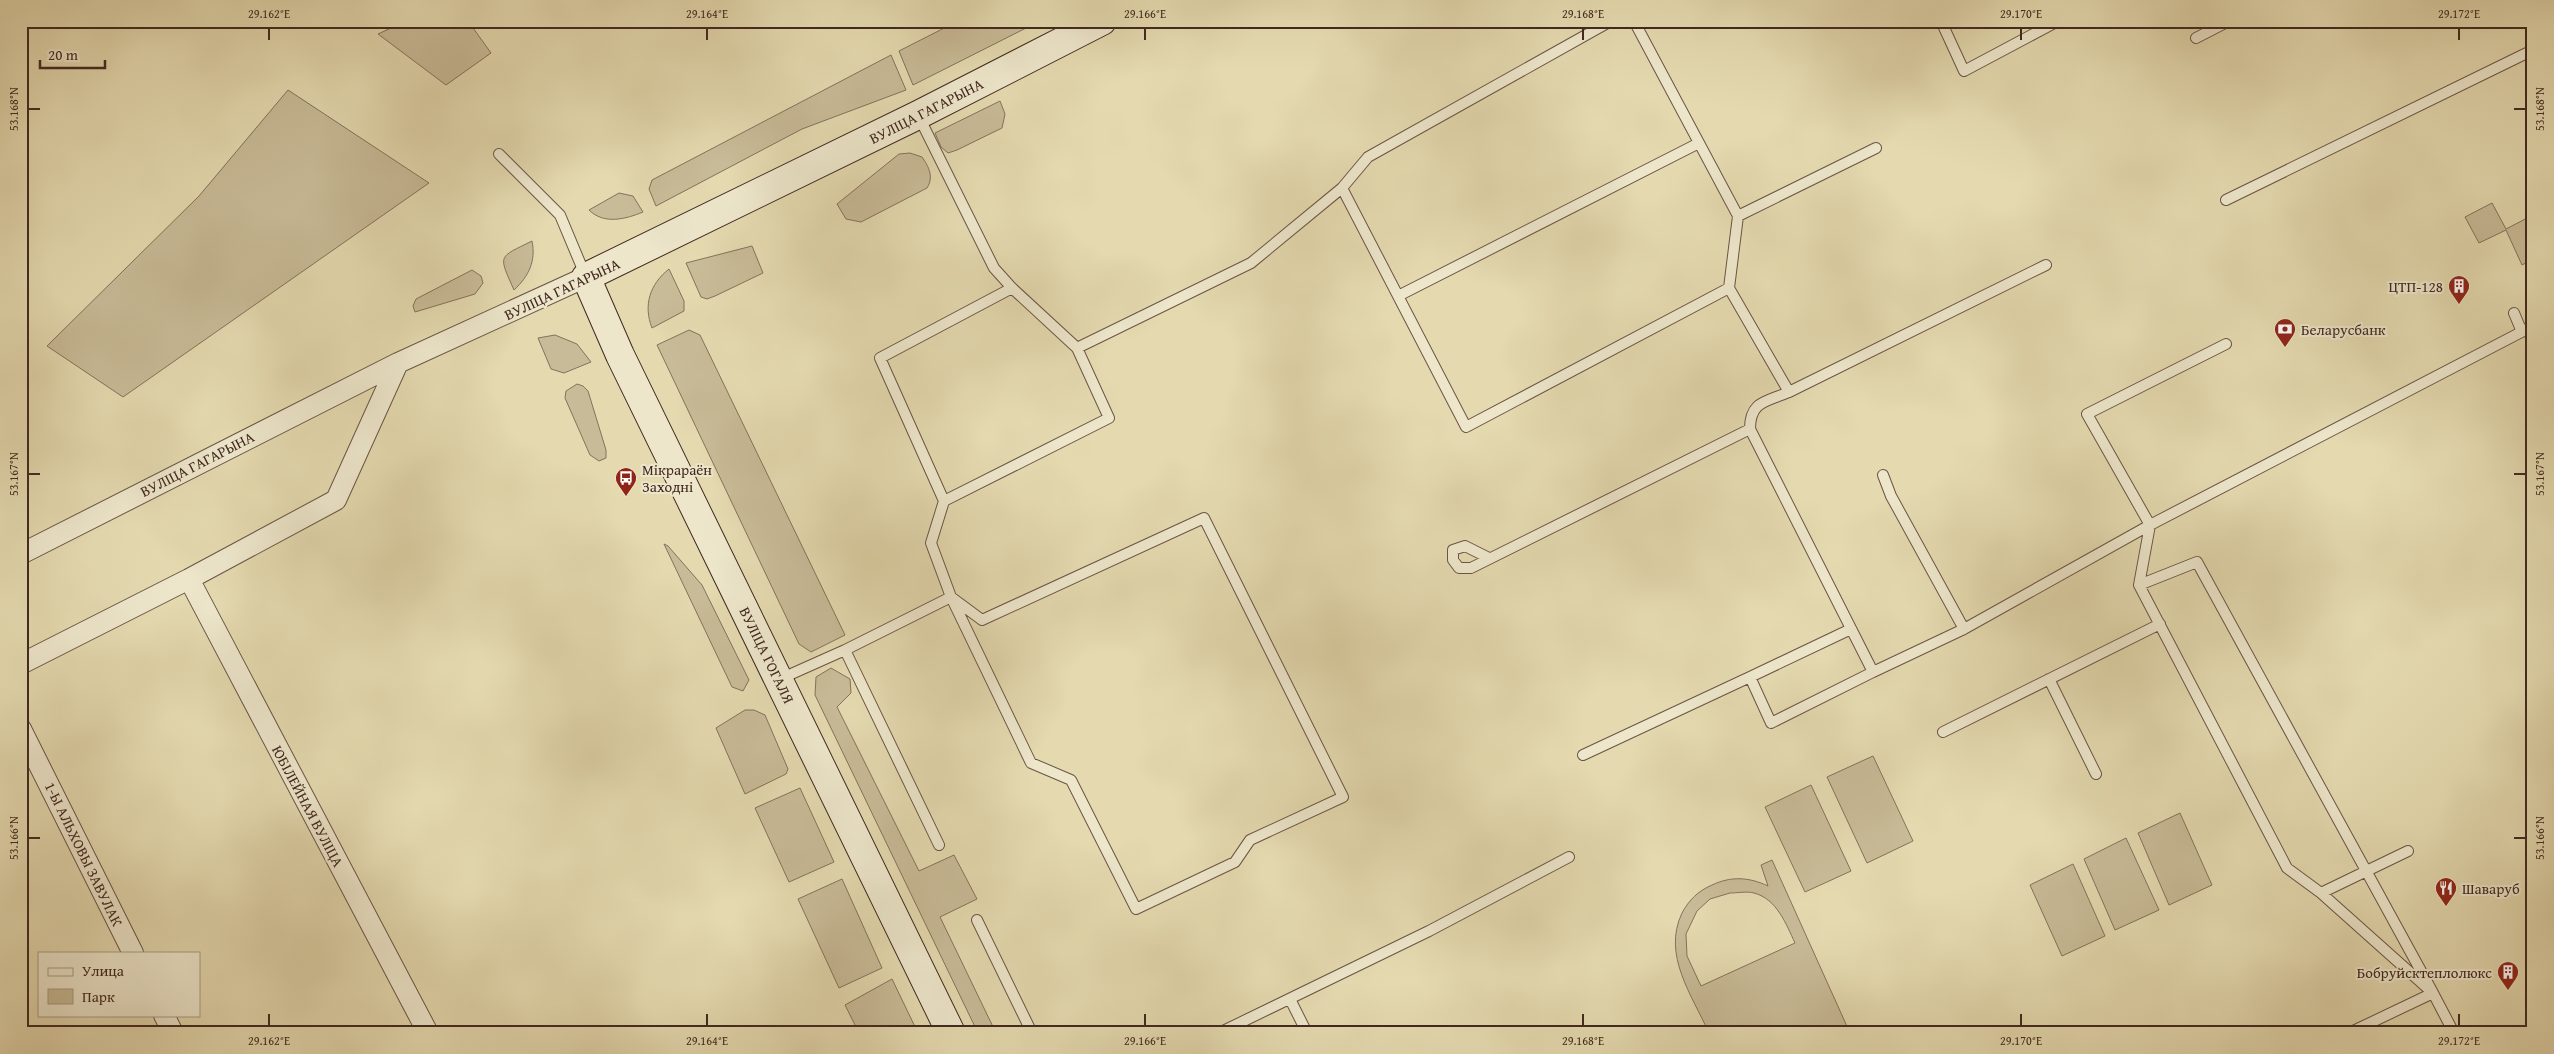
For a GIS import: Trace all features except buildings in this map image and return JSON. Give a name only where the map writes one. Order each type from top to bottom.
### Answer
[{"type":"main road","name":"ВУЛІЦА ГАГАРЫНА","points":[[586,277],[918,115],[1102,21]]},
{"type":"main road","name":"ВУЛІЦА ГОГАЛЯ","points":[[586,277],[620,355],[951,1033]]},
{"type":"street","name":"ВУЛІЦА ГАГАРЫНА","points":[[21,554],[398,363],[586,277]]},
{"type":"street","points":[[21,664],[189,579],[336,500],[398,363]]},
{"type":"street","name":"ЮБІЛЕЙНАЯ ВУЛІЦА","points":[[189,579],[428,1033]]},
{"type":"street","name":"1-Ы АЛЬХОВЫ ЗАВУЛАК","points":[[21,729],[132,952]]},
{"type":"street","points":[[164,1016],[173,1033]]},
{"type":"lane","points":[[1077,348],[1251,264],[1342,188],[1368,157],[1611,21]]},
{"type":"lane","points":[[1634,21],[1738,216],[1729,288],[1789,392]]},
{"type":"lane","points":[[1941,21],[1964,71],[2058,21]]},
{"type":"lane","points":[[2196,38],[2229,21]]},
{"type":"lane","points":[[2226,200],[2533,50]]},
{"type":"lane","points":[[918,115],[994,268],[1012,288],[1077,348],[1110,418],[944,501]]},
{"type":"lane","points":[[1398,296],[1699,143]]},
{"type":"lane","points":[[1738,216],[1876,148]]},
{"type":"lane","points":[[499,154],[560,215],[586,277]]},
{"type":"lane","points":[[1342,188],[1466,428],[1729,288]]},
{"type":"lane","points":[[1873,672],[1750,429],[1750,415],[1754,408],[2046,265]]},
{"type":"lane","points":[[951,597],[982,620],[1204,518],[1342,797],[1250,840],[1235,862],[1136,909],[1070,780],[1031,763],[951,597],[932,543],[944,501],[880,358],[1012,288]]},
{"type":"lane","points":[[2514,313],[2522,332]]},
{"type":"lane","points":[[1750,677],[1771,723],[1964,629],[2150,525],[2533,326]]},
{"type":"lane","points":[[2226,344],[2087,414],[2150,525],[2140,584],[2287,868],[2321,893],[2433,993]]},
{"type":"lane","points":[[1490,558],[1750,429]]},
{"type":"lane","points":[[1883,475],[1891,496],[1964,629]]},
{"type":"lane","points":[[2140,584],[2197,562],[2368,871],[2454,1033]]},
{"type":"lane","points":[[779,680],[845,650],[951,597]]},
{"type":"lane","points":[[1943,732],[2160,624]]},
{"type":"lane","points":[[1583,755],[1851,629]]},
{"type":"lane","points":[[845,650],[939,845]]},
{"type":"lane","points":[[2049,679],[2096,774]]},
{"type":"lane","points":[[2321,893],[2408,851]]},
{"type":"lane","points":[[1219,1033],[1429,931],[1569,857]]},
{"type":"lane","points":[[977,920],[1032,1033]]},
{"type":"lane","points":[[2349,1033],[2433,993]]},
{"type":"lane","points":[[1290,998],[1307,1033]]},
{"type":"green space","points":[[406,21],[468,21],[491,53],[446,85],[378,34]]},
{"type":"green space","points":[[958,21],[1040,21],[913,85],[899,51]]},
{"type":"green space","points":[[891,55],[906,90],[802,129],[656,206],[649,189],[652,180]]},
{"type":"green space","points":[[288,90],[429,183],[123,397],[47,346],[199,196]]},
{"type":"green space","points":[[1000,101],[1005,114],[1002,128],[948,153],[941,147],[935,133]]},
{"type":"green space","points":[[910,153],[922,157],[927,165],[930,172],[930,180],[927,188],[861,222],[846,219],[837,204],[899,154]]},
{"type":"green space","points":[[619,193],[633,196],[643,212],[630,217],[608,219],[601,218],[589,210]]},
{"type":"green space","points":[[2492,203],[2506,229],[2533,215],[2533,259],[2522,265],[2506,230],[2479,243],[2465,217]]},
{"type":"green space","points":[[532,241],[533,255],[530,268],[524,279],[514,290],[505,270],[504,258],[507,254]]},
{"type":"green space","points":[[752,246],[763,273],[715,296],[707,299],[701,297],[686,263]]},
{"type":"green space","points":[[669,269],[684,301],[684,311],[652,328],[648,311],[650,296],[657,281]]},
{"type":"green space","points":[[472,270],[481,276],[483,283],[475,294],[415,312],[413,306],[416,299]]},
{"type":"green space","points":[[689,330],[700,335],[845,635],[811,652],[799,644],[657,345]]},
{"type":"green space","points":[[555,335],[577,344],[591,362],[564,373],[551,369],[538,338]]},
{"type":"green space","points":[[577,384],[583,386],[588,391],[606,450],[606,458],[599,461],[590,455],[565,398],[566,391]]},
{"type":"green space","points":[[664,544],[668,546],[702,585],[749,680],[743,691],[732,687]]},
{"type":"green space","points":[[831,668],[850,679],[851,693],[837,707],[919,871],[954,855],[977,899],[940,917],[996,1033],[978,1033],[815,695],[816,677]]},
{"type":"green space","points":[[745,710],[754,710],[765,715],[788,769],[786,774],[745,794],[716,728]]},
{"type":"green space","points":[[1873,756],[1913,841],[1867,863],[1827,777]]},
{"type":"green space","points":[[1811,785],[1851,871],[1805,892],[1765,807]]},
{"type":"green space","points":[[800,788],[834,862],[789,882],[755,808]]},
{"type":"green space","points":[[2180,813],[2212,885],[2169,905],[2138,833]]},
{"type":"green space","points":[[2126,838],[2159,910],[2115,930],[2084,859]]},
{"type":"green space","points":[[1772,860],[1850,1033],[1709,1033],[1688,989],[1677,959],[1675,944],[1677,929],[1682,913],[1691,900],[1702,890],[1712,885],[1726,880],[1747,879],[1768,886],[1761,865]],"holes":[[[1730,893],[1754,893],[1769,901],[1780,913],[1795,943],[1701,986],[1687,956],[1686,934],[1697,911],[1710,899]]]},
{"type":"green space","points":[[2073,864],[2105,936],[2062,956],[2030,885]]},
{"type":"green space","points":[[842,879],[882,968],[839,988],[798,899]]},
{"type":"green space","points":[[892,979],[918,1033],[859,1033],[845,1005]]},
{"type":"place","name":"ЦТП-128","points":[[2459,305]]},
{"type":"place","name":"Беларусбанк","points":[[2285,348]]},
{"type":"place","name":"Мікрараён Заходні","points":[[626,497]]},
{"type":"place","name":"Шаваруб","points":[[2446,907]]},
{"type":"place","name":"Бобруйсктеплолюкс","points":[[2508,991]]}]
